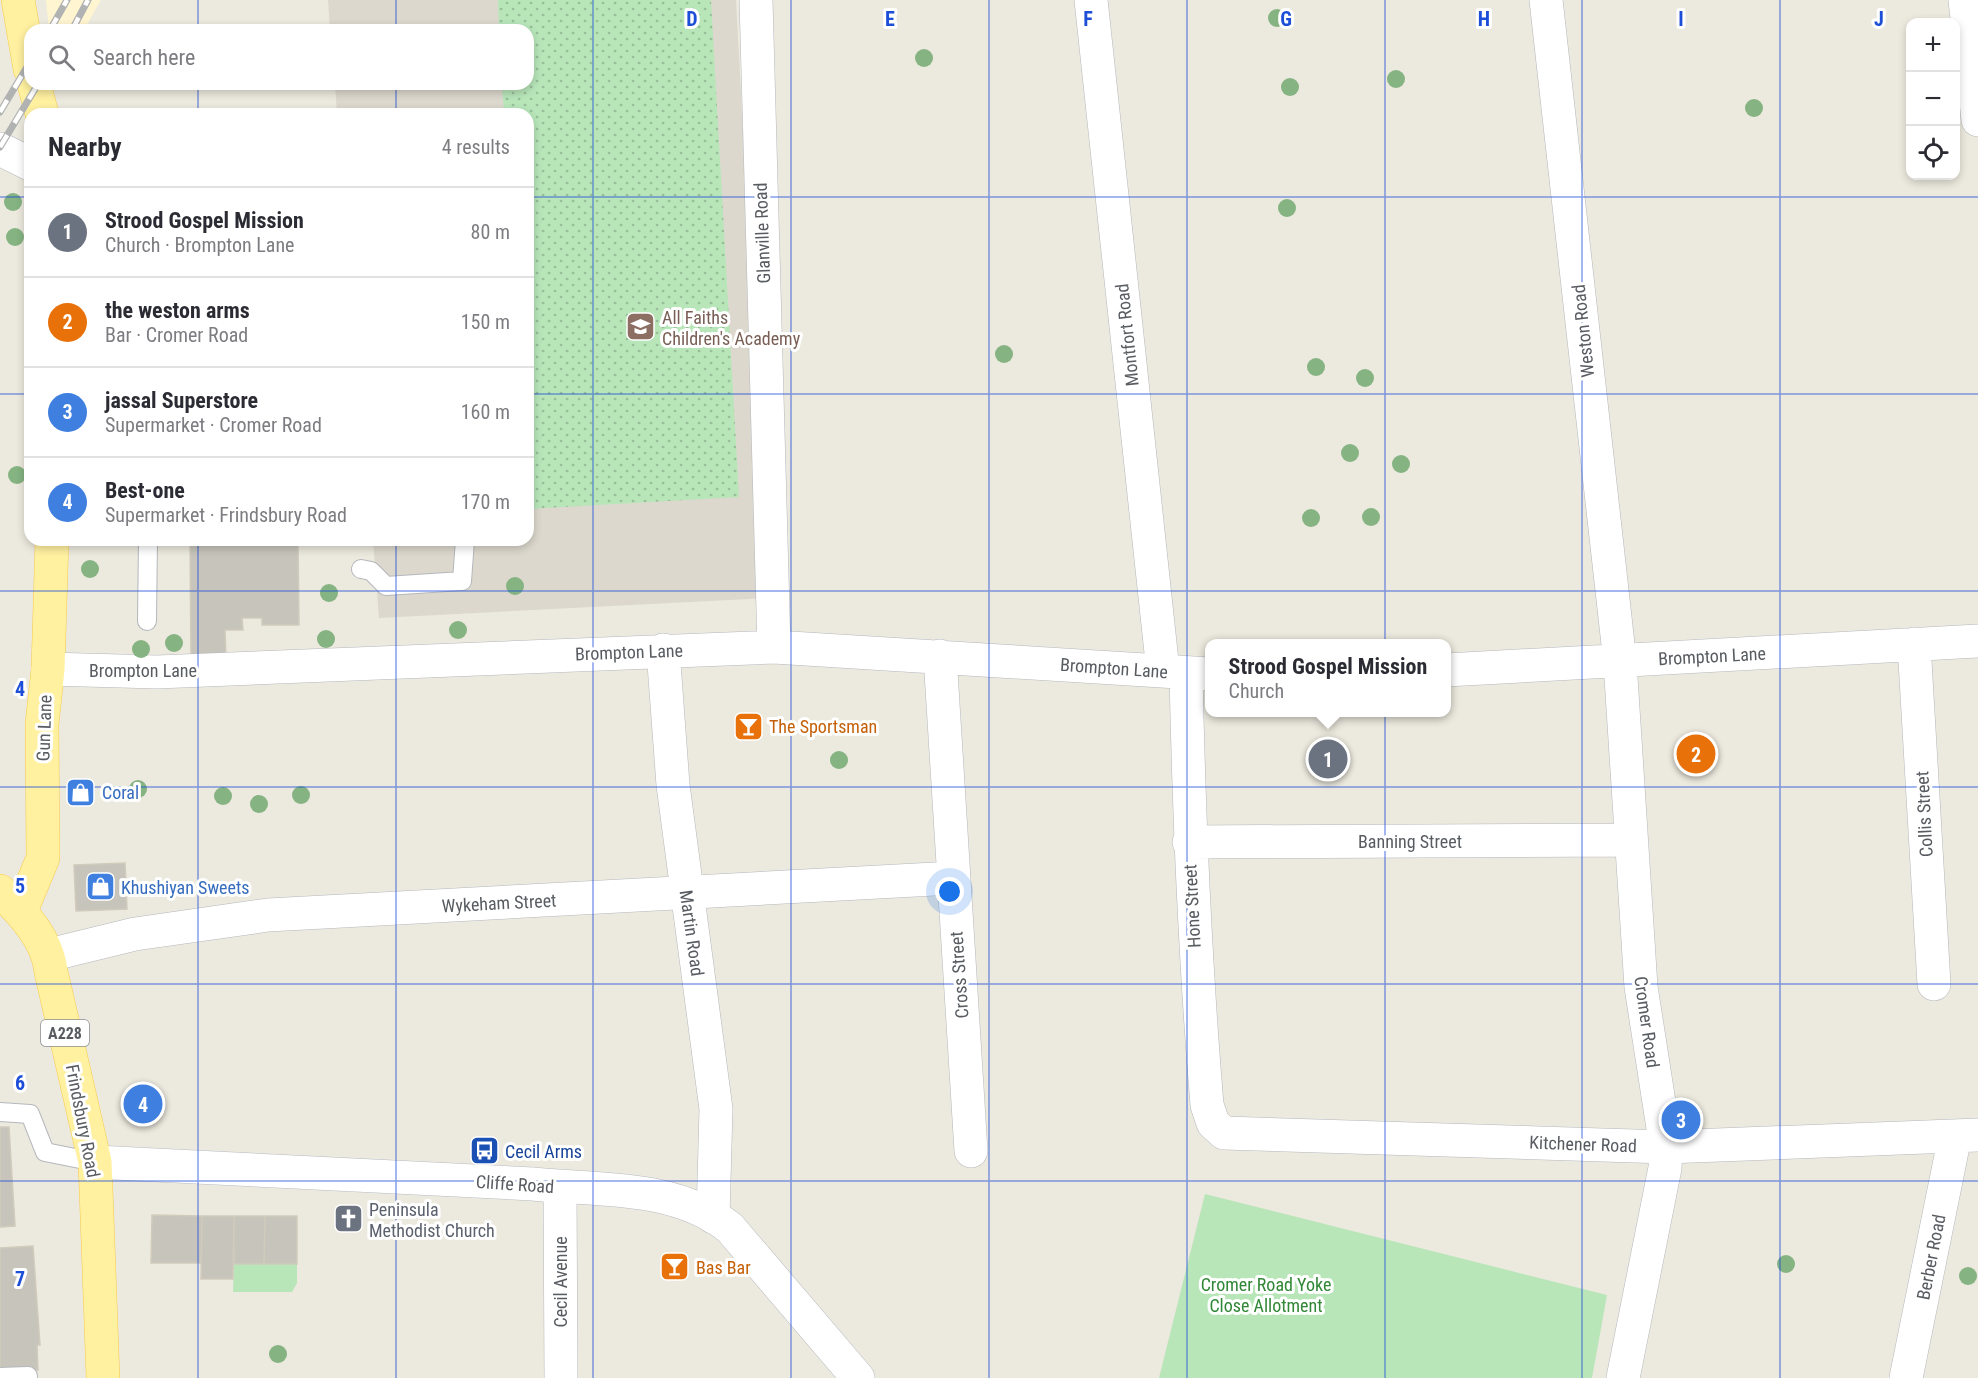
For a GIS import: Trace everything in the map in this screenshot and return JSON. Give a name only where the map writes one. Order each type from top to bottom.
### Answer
[{"type":"main road","points":[[18,0],[24,34]]},
{"type":"main road","points":[[36,90],[40,108]]},
{"type":"main road","name":"Gun Lane","points":[[11,901],[43,858],[42,724],[48,669],[52,546]]},
{"type":"main road","name":"Frindsbury Road","points":[[11,901],[49,955],[95,1162],[103,1378]]},
{"type":"street","name":"Glanville Road","points":[[756,0],[774,646]]},
{"type":"street","name":"Montfort Road","points":[[1090,0],[1186,672]]},
{"type":"street","name":"Weston Road","points":[[1546,0],[1620,662]]},
{"type":"street","points":[[1965,0],[1978,120]]},
{"type":"street","points":[[0,149],[24,161]]},
{"type":"street","name":"Brompton Lane","points":[[1451,670],[1978,641]]},
{"type":"street","name":"Collis Street","points":[[1914,644],[1934,984]]},
{"type":"street","name":"Brompton Lane","points":[[48,669],[157,672],[774,646],[1186,672]]},
{"type":"street","name":"Martin Road","points":[[663,650],[673,784],[716,1108],[713,1217]]},
{"type":"street","name":"Cross Street","points":[[940,656],[971,1151]]},
{"type":"street","name":"Cromer Road","points":[[1620,662],[1641,987],[1666,1147],[1663,1178],[1623,1378]]},
{"type":"street","name":"Hone Street","points":[[1186,672],[1189,842],[1195,966],[1207,1105],[1213,1123],[1224,1133]]},
{"type":"street","name":"Banning Street","points":[[1189,842],[1630,840]]},
{"type":"street","name":"Wykeham Street","points":[[49,955],[135,934],[268,915],[953,878]]},
{"type":"street","name":"Kitchener Road","points":[[1224,1133],[1666,1147],[1966,1135]]},
{"type":"street","name":"Berber Road","points":[[1906,1378],[1966,1135]]},
{"type":"street","name":"Cliffe Road","points":[[95,1162],[603,1188],[653,1195],[690,1205],[730,1228],[855,1377]]},
{"type":"street","name":"Cecil Avenue","points":[[561,1187],[561,1378]]},
{"type":"lane","points":[[147,621],[148,546]]},
{"type":"lane","points":[[361,569],[370,571],[386,586],[462,581],[465,546]]},
{"type":"lane","points":[[0,1112],[30,1114],[45,1152],[95,1162]]},
{"type":"lane","points":[[0,1377],[28,1376]]},
{"type":"shaded area","points":[[46,0],[101,0],[87,24],[48,24]]},
{"type":"shaded area","name":"All Faiths Children's Academy","points":[[328,0],[736,0],[768,598],[379,618],[373,546],[534,546],[534,108],[337,108],[335,90],[534,90],[534,24],[330,24]]},
{"type":"green space","name":"All Faiths Children's Academy","points":[[498,0],[711,0],[739,497],[534,509],[534,108],[504,108],[502,90],[534,90],[534,24],[499,24]]},
{"type":"green space","name":"Cromer Road Yoke Close Allotment","points":[[1205,1194],[1607,1295],[1592,1378],[1159,1378]]},
{"type":"green space","points":[[234,1264],[297,1264],[297,1283],[292,1292],[233,1292]]},
{"type":"building","points":[[190,546],[298,546],[299,625],[262,625],[262,618],[242,618],[243,630],[225,630],[226,658],[191,658]]},
{"type":"building","points":[[125,863],[127,909],[76,911],[74,865]]},
{"type":"building","points":[[0,1127],[9,1127],[15,1226],[0,1227]]},
{"type":"building","points":[[152,1215],[202,1216],[201,1263],[151,1263]]},
{"type":"building","points":[[202,1216],[234,1216],[233,1279],[201,1279]]},
{"type":"building","points":[[234,1216],[265,1216],[264,1264],[234,1264]]},
{"type":"building","points":[[265,1216],[297,1216],[297,1264],[264,1264]]},
{"type":"building","points":[[33,1246],[40,1345],[37,1345],[38,1370],[0,1373],[0,1248]]},
{"type":"railway","points":[[53,24],[67,0]]},
{"type":"railway","points":[[75,24],[88,0]]},
{"type":"railway","points":[[0,112],[24,72]]},
{"type":"railway","points":[[0,147],[34,90]]},
{"type":"place","name":"All Faiths Children's Academy","points":[[641,327]]},
{"type":"place","name":"The Sportsman","points":[[748,726]]},
{"type":"place","name":"the weston arms","points":[[1696,754]]},
{"type":"place","name":"Strood Gospel Mission","points":[[1328,759]]},
{"type":"place","name":"Coral","points":[[81,792]]},
{"type":"place","name":"Khushiyan Sweets","points":[[100,887]]},
{"type":"place","name":"Best-one","points":[[143,1104]]},
{"type":"place","name":"jassal Superstore","points":[[1681,1120]]},
{"type":"place","name":"Cecil Arms","points":[[484,1151]]},
{"type":"place","name":"Peninsula Methodist Church","points":[[348,1219]]},
{"type":"place","name":"Bas Bar","points":[[675,1267]]}]
